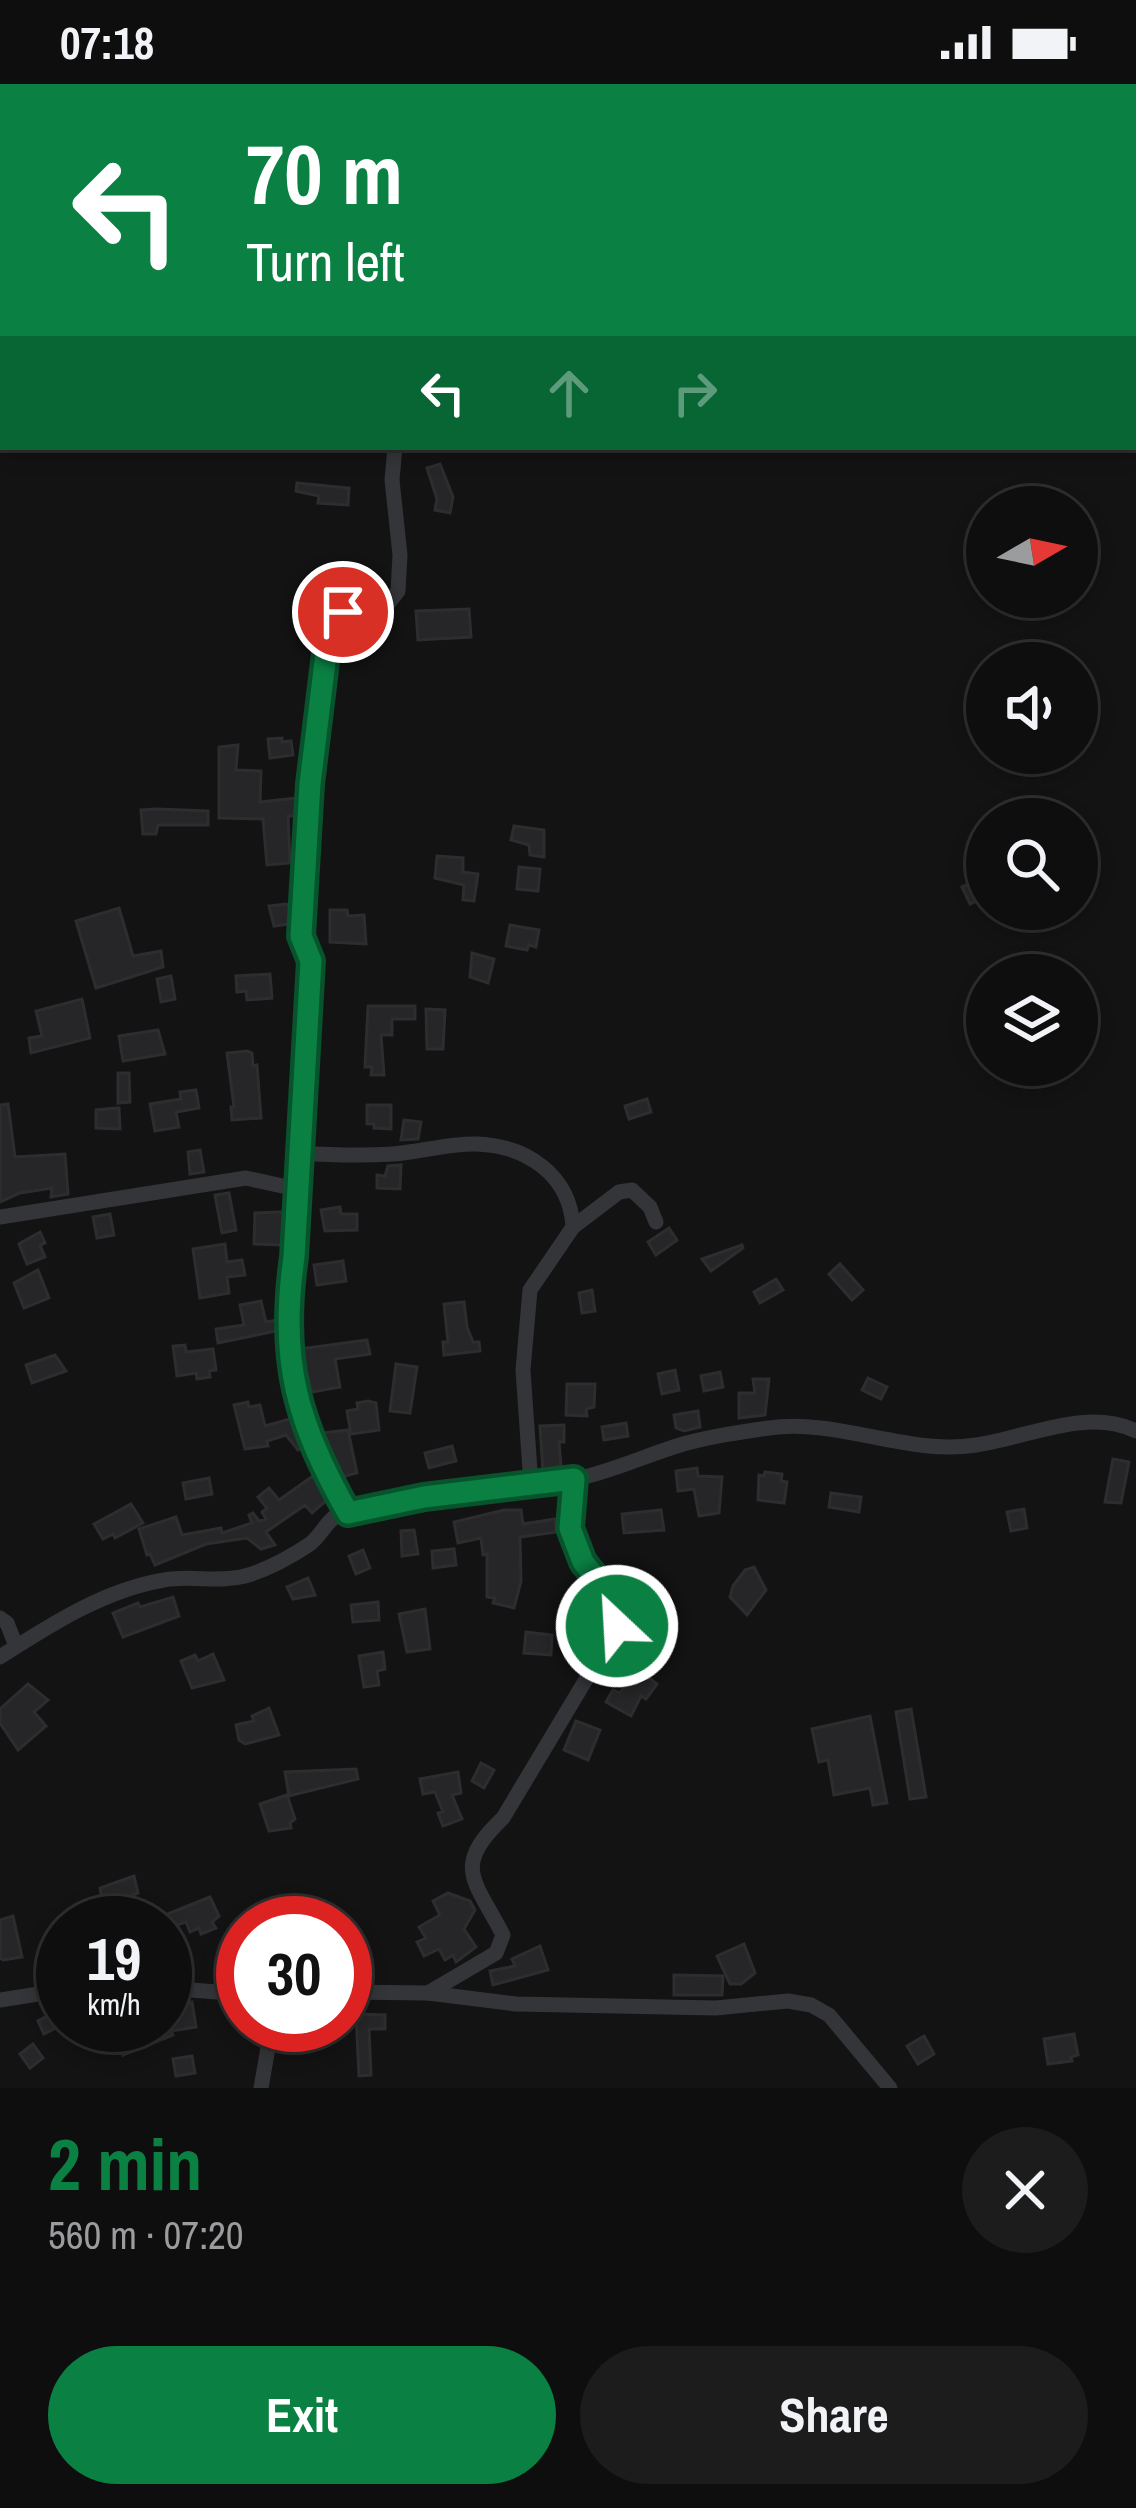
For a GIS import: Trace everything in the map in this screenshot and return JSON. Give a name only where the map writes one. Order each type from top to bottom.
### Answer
[{"type":"street","points":[[348,1513],[315,1455],[287,1350],[311,961],[301,936],[310,784],[330,621],[343,612],[386,606],[398,591],[395,450]]},
{"type":"street","points":[[298,1153],[348,1156],[477,1144],[529,1155],[552,1173],[572,1203],[573,1227]]},
{"type":"street","points":[[0,1217],[246,1178],[296,1189]]},
{"type":"street","points":[[531,1484],[523,1370],[530,1290],[573,1227],[620,1192],[632,1190],[650,1207],[656,1222]]},
{"type":"street","points":[[0,1657],[82,1606],[163,1580],[244,1576],[263,1569],[313,1542],[337,1514],[424,1497],[574,1479],[633,1465],[680,1445],[773,1427],[825,1428],[930,1446],[976,1445],[1079,1424],[1121,1424],[1136,1431]]},
{"type":"street","points":[[428,1993],[496,1953],[503,1935],[476,1887],[470,1861],[479,1840],[503,1818],[617,1626],[609,1594],[583,1562],[570,1528],[574,1479]]},
{"type":"street","points":[[0,1618],[16,1646]]},
{"type":"street","points":[[372,1992],[428,1993],[516,2005],[716,2008],[788,2001],[811,2005],[829,2015],[890,2088]]},
{"type":"street","points":[[0,2000],[36,1994]]},
{"type":"street","points":[[261,2088],[267,2052]]},
{"type":"building","points":[[440,464],[453,497],[450,513],[435,510],[437,499],[427,468]]},
{"type":"building","points":[[297,483],[349,488],[348,505],[318,503],[319,496],[296,491]]},
{"type":"building","points":[[469,609],[471,637],[418,640],[416,611]]},
{"type":"building","points":[[282,738],[282,742],[291,741],[293,755],[270,758],[268,739]]},
{"type":"building","points":[[238,745],[236,770],[261,771],[260,802],[297,798],[296,816],[288,816],[290,863],[267,865],[263,819],[219,818],[219,747]]},
{"type":"building","points":[[141,810],[208,811],[208,825],[158,825],[156,834],[143,834]]},
{"type":"building","points":[[514,826],[544,830],[544,857],[530,855],[529,845],[511,840]]},
{"type":"building","points":[[437,856],[463,858],[463,872],[478,874],[474,901],[463,900],[464,885],[435,878]]},
{"type":"building","points":[[519,867],[540,869],[538,891],[517,889]]},
{"type":"building","points":[[286,904],[290,924],[274,926],[269,906]]},
{"type":"building","points":[[119,908],[133,956],[161,951],[163,967],[96,988],[76,921]]},
{"type":"building","points":[[330,910],[364,915],[366,944],[330,942]]},
{"type":"building","points":[[510,925],[539,930],[536,947],[506,946]]},
{"type":"building","points":[[472,953],[494,959],[488,983],[470,977]]},
{"type":"building","points":[[270,974],[272,998],[247,1000],[246,991],[237,992],[236,976]]},
{"type":"building","points":[[171,976],[175,999],[161,1002],[157,979]]},
{"type":"building","points":[[82,999],[90,1038],[31,1053],[29,1038],[42,1036],[36,1011]]},
{"type":"building","points":[[368,1006],[415,1006],[415,1019],[392,1019],[392,1035],[381,1035],[384,1075],[371,1075],[372,1067],[365,1067]]},
{"type":"building","points":[[426,1009],[445,1010],[443,1049],[427,1049]]},
{"type":"building","points":[[158,1030],[165,1054],[123,1061],[119,1036]]},
{"type":"building","points":[[227,1053],[252,1053],[253,1066],[257,1065],[261,1118],[232,1120]]},
{"type":"building","points":[[118,1073],[129,1073],[130,1102],[118,1103]]},
{"type":"building","points":[[196,1090],[199,1108],[176,1112],[179,1127],[155,1131],[150,1104],[181,1099],[180,1092]]},
{"type":"building","points":[[647,1099],[651,1112],[629,1119],[625,1106]]},
{"type":"building","points":[[8,1104],[15,1157],[65,1154],[68,1194],[51,1197],[52,1188],[0,1202],[0,1105]]},
{"type":"building","points":[[367,1105],[391,1105],[391,1129],[367,1124]]},
{"type":"building","points":[[119,1108],[120,1129],[96,1128],[96,1110]]},
{"type":"building","points":[[404,1120],[421,1122],[418,1139],[401,1140]]},
{"type":"building","points":[[200,1150],[204,1172],[190,1174],[188,1152]]},
{"type":"building","points":[[401,1165],[400,1189],[377,1188],[377,1175],[385,1176],[388,1166]]},
{"type":"building","points":[[229,1193],[236,1230],[222,1233],[215,1195]]},
{"type":"building","points":[[340,1207],[341,1214],[357,1214],[357,1230],[325,1231],[321,1210]]},
{"type":"building","points":[[284,1212],[281,1245],[254,1244],[255,1213]]},
{"type":"building","points":[[110,1214],[114,1235],[97,1238],[93,1217]]},
{"type":"building","points":[[669,1228],[677,1240],[656,1255],[648,1242]]},
{"type":"building","points":[[40,1232],[45,1257],[27,1264],[19,1244]]},
{"type":"building","points":[[225,1244],[227,1262],[242,1260],[245,1275],[227,1277],[229,1293],[200,1298],[193,1249]]},
{"type":"building","points":[[742,1245],[711,1271],[702,1259]]},
{"type":"building","points":[[343,1261],[346,1281],[317,1285],[314,1265]]},
{"type":"building","points":[[840,1264],[863,1290],[852,1300],[829,1274]]},
{"type":"building","points":[[38,1270],[49,1298],[24,1308],[14,1283]]},
{"type":"building","points":[[776,1279],[783,1290],[760,1303],[754,1292]]},
{"type":"building","points":[[592,1290],[595,1311],[582,1313],[579,1293]]},
{"type":"building","points":[[261,1301],[266,1322],[277,1320],[276,1331],[218,1343],[216,1329],[244,1325],[240,1305]]},
{"type":"building","points":[[464,1302],[467,1327],[480,1351],[444,1355],[443,1342],[448,1342],[444,1304]]},
{"type":"building","points":[[367,1340],[370,1354],[335,1359],[340,1387],[312,1392],[300,1349]]},
{"type":"building","points":[[185,1345],[186,1352],[213,1349],[216,1370],[209,1371],[210,1377],[177,1376],[173,1346]]},
{"type":"building","points":[[55,1355],[66,1371],[32,1383],[26,1365]]},
{"type":"building","points":[[396,1364],[417,1367],[410,1413],[390,1411]]},
{"type":"building","points":[[675,1370],[679,1390],[662,1394],[658,1374]]},
{"type":"building","points":[[720,1372],[723,1387],[704,1391],[701,1376]]},
{"type":"building","points":[[868,1378],[887,1387],[881,1399],[862,1390]]},
{"type":"building","points":[[753,1379],[769,1379],[765,1415],[739,1418],[739,1393],[755,1393]]},
{"type":"building","points":[[567,1384],[595,1384],[594,1407],[586,1409],[587,1416],[566,1415]]},
{"type":"building","points":[[368,1401],[376,1403],[379,1430],[351,1434],[347,1411]]},
{"type":"building","points":[[248,1402],[249,1407],[260,1405],[265,1426],[293,1418],[301,1448],[286,1435],[267,1441],[268,1446],[245,1449],[234,1405]]},
{"type":"building","points":[[698,1411],[700,1427],[676,1428],[674,1415]]},
{"type":"building","points":[[626,1423],[628,1436],[604,1440],[602,1427]]},
{"type":"building","points":[[564,1425],[564,1442],[559,1442],[561,1466],[543,1472],[540,1426]]},
{"type":"building","points":[[348,1430],[357,1473],[341,1477],[322,1433]]},
{"type":"building","points":[[452,1446],[456,1461],[429,1468],[425,1453]]},
{"type":"building","points":[[1113,1459],[1129,1462],[1121,1503],[1105,1502]]},
{"type":"building","points":[[697,1468],[698,1476],[722,1477],[719,1513],[699,1516],[694,1489],[678,1491],[676,1471]]},
{"type":"building","points":[[782,1474],[781,1481],[787,1482],[784,1503],[758,1500],[759,1475]]},
{"type":"building","points":[[313,1476],[327,1500],[312,1513],[305,1505],[266,1532],[275,1545],[261,1549],[247,1538],[206,1544],[155,1565],[147,1555],[139,1529],[176,1517],[182,1535],[221,1528],[222,1533],[252,1523],[249,1515],[253,1513],[259,1521],[266,1519],[262,1512],[267,1508],[258,1497],[269,1488],[279,1500]]},
{"type":"building","points":[[209,1478],[212,1494],[186,1499],[183,1483]]},
{"type":"building","points":[[831,1493],[861,1497],[859,1512],[829,1507]]},
{"type":"building","points":[[131,1504],[143,1523],[103,1539],[94,1524]]},
{"type":"building","points":[[1024,1509],[1027,1528],[1011,1531],[1007,1512]]},
{"type":"building","points":[[521,1510],[523,1524],[555,1519],[557,1532],[520,1537],[521,1581],[514,1608],[487,1597],[487,1554],[483,1555],[481,1538],[458,1543],[454,1522]]},
{"type":"building","points":[[661,1510],[664,1530],[624,1533],[622,1514]]},
{"type":"building","points":[[414,1530],[418,1554],[402,1556],[401,1531]]},
{"type":"building","points":[[454,1549],[456,1565],[433,1568],[432,1551]]},
{"type":"building","points":[[363,1550],[370,1568],[356,1574],[349,1556]]},
{"type":"building","points":[[754,1567],[766,1590],[747,1615],[730,1597],[745,1570]]},
{"type":"building","points":[[308,1578],[315,1595],[293,1599],[287,1587]]},
{"type":"building","points":[[173,1597],[179,1616],[123,1637],[113,1613]]},
{"type":"building","points":[[378,1602],[379,1620],[353,1622],[351,1605]]},
{"type":"building","points":[[425,1609],[430,1649],[407,1652],[399,1614]]},
{"type":"building","points":[[560,1619],[574,1620],[573,1638],[558,1637]]},
{"type":"building","points":[[526,1632],[552,1635],[551,1655],[524,1653]]},
{"type":"building","points":[[657,1639],[649,1678],[657,1684],[646,1699],[641,1696],[631,1716],[606,1702],[613,1690],[620,1693]]},
{"type":"building","points":[[383,1652],[385,1669],[377,1671],[379,1685],[364,1687],[359,1656]]},
{"type":"building","points":[[213,1654],[224,1680],[192,1688],[181,1661],[195,1655],[198,1661]]},
{"type":"building","points":[[28,1684],[48,1700],[34,1712],[46,1726],[18,1750],[0,1723],[0,1709]]},
{"type":"building","points":[[269,1708],[279,1735],[245,1744],[239,1740],[236,1725],[254,1721],[252,1716]]},
{"type":"building","points":[[911,1709],[926,1797],[910,1799],[896,1712]]},
{"type":"building","points":[[870,1716],[887,1803],[873,1805],[870,1788],[834,1795],[828,1760],[819,1762],[812,1729]]},
{"type":"building","points":[[576,1721],[600,1730],[588,1760],[564,1750]]},
{"type":"building","points":[[481,1763],[494,1770],[484,1788],[472,1781]]},
{"type":"building","points":[[356,1769],[358,1779],[289,1796],[285,1772]]},
{"type":"building","points":[[458,1772],[461,1793],[452,1795],[462,1819],[443,1826],[435,1792],[423,1794],[420,1779]]},
{"type":"building","points":[[287,1795],[295,1819],[291,1828],[269,1831],[260,1804]]},
{"type":"building","points":[[134,1876],[138,1893],[101,1896],[100,1888]]},
{"type":"building","points":[[448,1893],[470,1901],[475,1910],[464,1929],[476,1947],[456,1962],[453,1955],[445,1960],[439,1949],[424,1956],[417,1942],[426,1938],[419,1927],[440,1915],[433,1901]]},
{"type":"building","points":[[210,1897],[216,1928],[201,1934],[199,1928],[192,1931],[192,1904]]},
{"type":"building","points":[[13,1916],[22,1957],[3,1960],[0,1920]]},
{"type":"building","points":[[744,1944],[755,1973],[741,1984],[730,1984],[717,1956]]},
{"type":"building","points":[[540,1946],[548,1970],[493,1985],[490,1971],[515,1966],[512,1959]]},
{"type":"building","points":[[674,1975],[723,1976],[722,1995],[674,1995]]},
{"type":"building","points":[[372,2015],[385,2015],[385,2029],[372,2029]]},
{"type":"building","points":[[1074,2034],[1078,2055],[1072,2061],[1048,2064],[1044,2039]]},
{"type":"building","points":[[924,2036],[934,2054],[918,2064],[907,2046]]},
{"type":"building","points":[[33,2044],[43,2058],[30,2068],[20,2054]]},
{"type":"building","points":[[358,2052],[370,2052],[371,2075],[359,2076]]},
{"type":"building","points":[[192,2056],[195,2073],[176,2076],[173,2059]]},
{"type":"route","points":[[343,612],[330,621],[310,784],[301,936],[311,961],[287,1306],[287,1350],[297,1392],[315,1455],[348,1513],[424,1497],[574,1479],[570,1528],[583,1562],[609,1594],[617,1626]]}]
